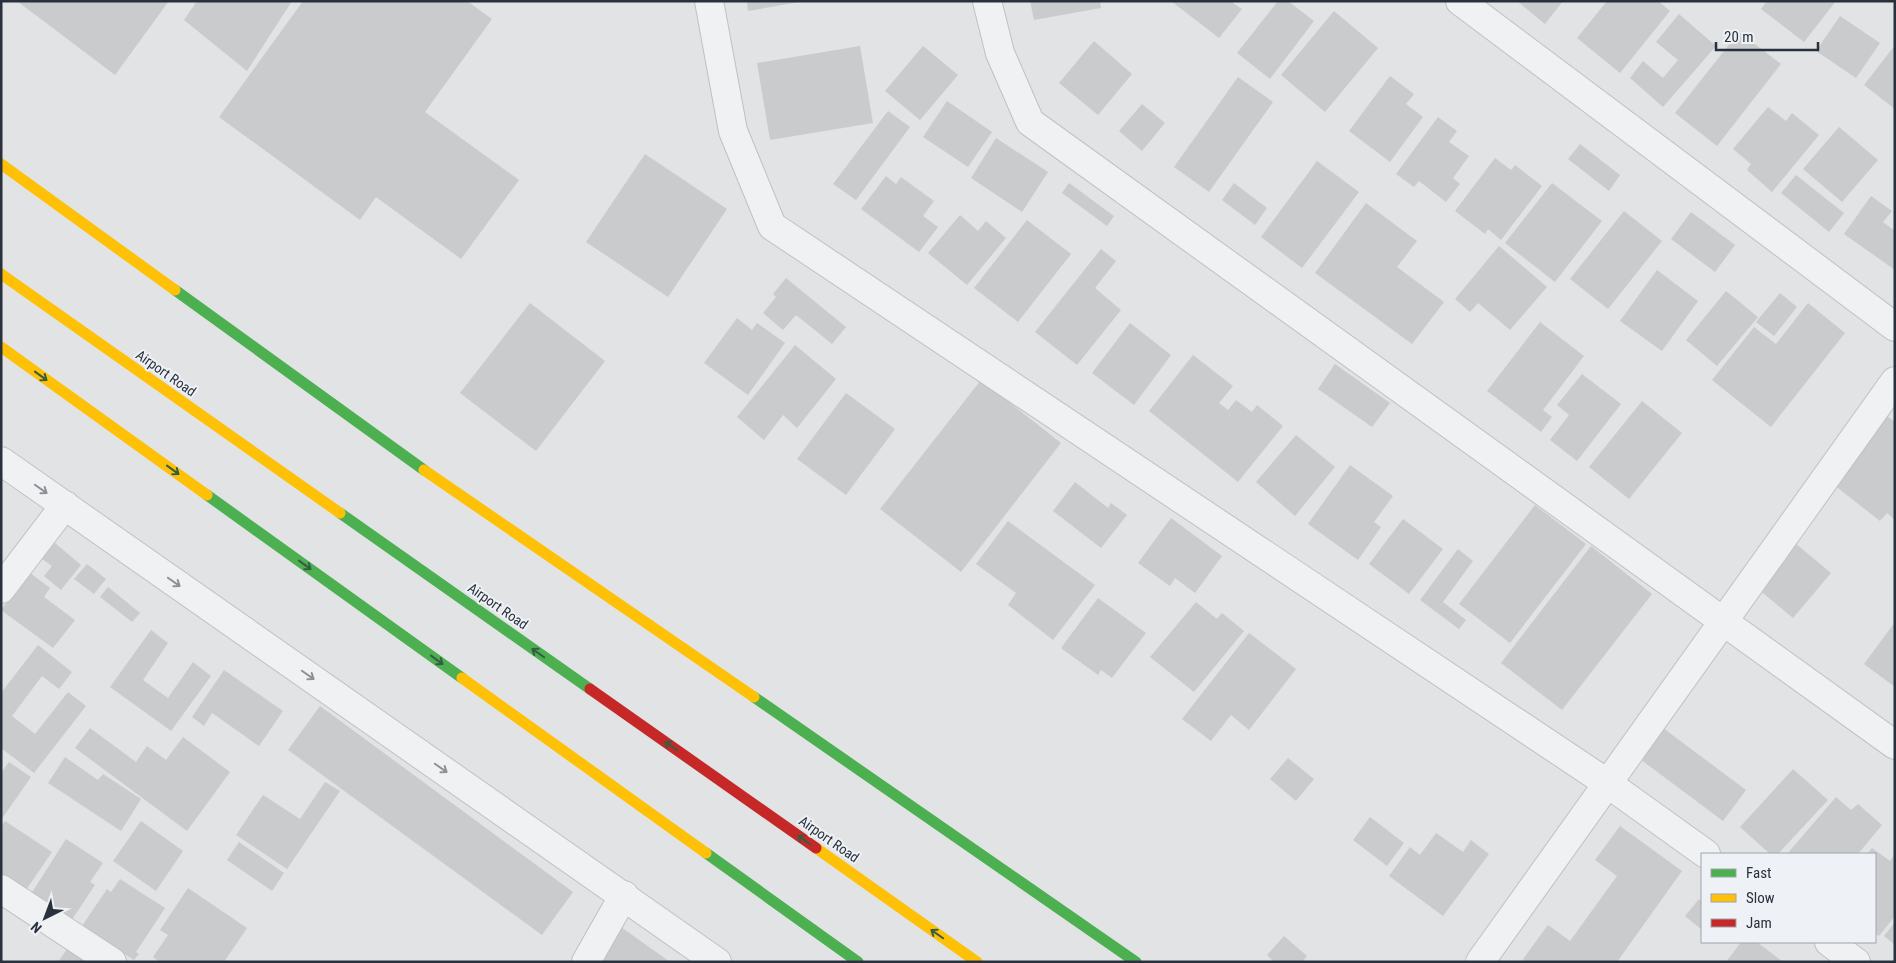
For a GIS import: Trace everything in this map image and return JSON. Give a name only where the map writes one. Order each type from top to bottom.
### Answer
[{"type":"main road","points":[[1,164],[407,459],[1136,962]]},
{"type":"main road","name":"Airport Road","points":[[1,274],[977,962]]},
{"type":"main road","points":[[1,347],[858,962]]},
{"type":"street","points":[[708,1],[733,131],[772,226],[1607,783],[1705,853]]},
{"type":"street","points":[[987,1],[1000,53],[1030,122],[1895,745]]},
{"type":"street","points":[[1460,1],[1895,327]]},
{"type":"street","points":[[1480,962],[1722,620],[1895,381]]},
{"type":"street","points":[[1,461],[624,895],[717,962]]},
{"type":"street","points":[[1,590],[65,505]]},
{"type":"street","points":[[1,889],[112,962]]},
{"type":"street","points":[[586,962],[624,895]]},
{"type":"street","points":[[1829,943],[1856,962]]},
{"type":"building","points":[[17,1],[169,1],[115,75]]},
{"type":"building","points":[[197,1],[292,1],[247,71],[184,20]]},
{"type":"building","points":[[303,1],[467,1],[492,19],[425,112],[519,180],[461,259],[376,197],[360,220],[219,117]]},
{"type":"building","points":[[747,1],[799,1],[799,2],[748,11]]},
{"type":"building","points":[[1030,1],[1100,1],[1101,8],[1034,20]]},
{"type":"building","points":[[1171,1],[1234,1],[1233,3],[1242,9],[1219,38]]},
{"type":"building","points":[[1278,1],[1288,1],[1314,21],[1270,79],[1237,53]]},
{"type":"building","points":[[1517,1],[1563,1],[1545,24]]},
{"type":"building","points":[[1607,1],[1658,1],[1670,11],[1620,73],[1577,38]]},
{"type":"building","points":[[1767,1],[1836,1],[1804,42],[1761,9]]},
{"type":"building","points":[[1334,11],[1378,48],[1325,112],[1281,75]]},
{"type":"building","points":[[1679,14],[1716,46],[1663,107],[1630,78],[1643,61],[1663,78],[1678,60],[1656,42]]},
{"type":"building","points":[[1840,16],[1880,43],[1856,78],[1816,51]]},
{"type":"building","points":[[1739,32],[1781,64],[1717,146],[1675,113]]},
{"type":"building","points":[[1094,41],[1132,74],[1098,115],[1059,83]]},
{"type":"building","points":[[1895,45],[1895,109],[1864,85]]},
{"type":"building","points":[[860,46],[873,123],[770,140],[757,63]]},
{"type":"building","points":[[923,46],[958,75],[920,120],[885,91]]},
{"type":"building","points":[[1390,76],[1414,94],[1406,104],[1423,117],[1390,162],[1349,131]]},
{"type":"building","points":[[1238,77],[1273,102],[1209,192],[1174,167]]},
{"type":"building","points":[[947,101],[992,132],[968,167],[923,137]]},
{"type":"building","points":[[1142,104],[1165,123],[1142,151],[1119,131]]},
{"type":"building","points":[[1768,107],[1786,121],[1792,113],[1819,135],[1772,192],[1747,170],[1751,164],[1733,149]]},
{"type":"building","points":[[888,111],[910,127],[856,200],[833,184]]},
{"type":"building","points":[[1438,117],[1457,131],[1449,142],[1469,156],[1453,178],[1460,184],[1446,202],[1419,181],[1414,187],[1396,174]]},
{"type":"building","points":[[1839,127],[1878,160],[1842,202],[1803,169]]},
{"type":"building","points":[[996,138],[1048,172],[1022,212],[971,178]]},
{"type":"building","points":[[1580,144],[1620,175],[1609,191],[1568,159]]},
{"type":"building","points":[[645,154],[727,209],[668,297],[586,242]]},
{"type":"building","points":[[1495,158],[1511,170],[1515,165],[1542,186],[1501,240],[1488,229],[1485,234],[1455,211]]},
{"type":"building","points":[[1317,161],[1359,192],[1302,268],[1261,237]]},
{"type":"building","points":[[1796,175],[1844,213],[1829,232],[1781,193]]},
{"type":"building","points":[[886,176],[896,184],[901,177],[934,201],[923,216],[938,227],[919,252],[861,209]]},
{"type":"building","points":[[1069,183],[1114,216],[1107,226],[1062,193]]},
{"type":"building","points":[[1234,183],[1267,208],[1255,225],[1222,200]]},
{"type":"building","points":[[1552,183],[1602,221],[1555,282],[1505,243]]},
{"type":"building","points":[[1871,196],[1892,211],[1883,222],[1895,231],[1895,270],[1844,234]]},
{"type":"building","points":[[1366,203],[1417,241],[1397,267],[1444,302],[1412,344],[1315,273]]},
{"type":"building","points":[[1624,211],[1662,241],[1608,309],[1570,279]]},
{"type":"building","points":[[1691,212],[1735,245],[1715,272],[1671,239]]},
{"type":"building","points":[[960,215],[978,231],[986,221],[1006,238],[967,285],[928,253]]},
{"type":"building","points":[[1027,220],[1071,254],[1018,322],[974,288]]},
{"type":"building","points":[[1499,246],[1547,287],[1510,330],[1478,303],[1470,312],[1455,299]]},
{"type":"building","points":[[1101,249],[1116,261],[1095,288],[1121,310],[1077,365],[1035,332]]},
{"type":"building","points":[[1657,270],[1698,301],[1662,351],[1620,321]]},
{"type":"building","points":[[786,278],[846,327],[832,344],[796,315],[783,330],[763,313],[776,297],[773,294]]},
{"type":"building","points":[[1726,291],[1758,317],[1717,366],[1686,340]]},
{"type":"building","points":[[1780,293],[1797,307],[1774,336],[1756,322]]},
{"type":"building","points":[[530,303],[605,361],[536,451],[460,393]]},
{"type":"building","points":[[1808,303],[1845,333],[1771,427],[1712,380],[1754,327],[1776,344]]},
{"type":"building","points":[[737,318],[752,330],[757,323],[785,343],[748,395],[704,363]]},
{"type":"building","points":[[1540,322],[1584,356],[1543,410],[1552,417],[1541,432],[1487,391]]},
{"type":"building","points":[[1130,323],[1171,355],[1134,405],[1092,373]]},
{"type":"building","points":[[795,345],[836,379],[797,428],[783,415],[764,440],[737,417]]},
{"type":"building","points":[[1193,355],[1233,386],[1219,403],[1228,410],[1236,400],[1252,412],[1257,405],[1283,426],[1238,482],[1149,411]]},
{"type":"building","points":[[1335,364],[1390,403],[1372,427],[1318,389]]},
{"type":"building","points":[[1582,374],[1621,404],[1577,461],[1550,440],[1569,415],[1557,405]]},
{"type":"building","points":[[981,380],[1061,443],[961,572],[880,509]]},
{"type":"building","points":[[846,393],[895,429],[846,495],[797,459]]},
{"type":"building","points":[[1642,401],[1682,433],[1629,499],[1589,467]]},
{"type":"building","points":[[1882,412],[1895,422],[1895,520],[1887,513],[1880,521],[1829,481]]},
{"type":"building","points":[[1296,435],[1335,467],[1295,516],[1256,482]]},
{"type":"building","points":[[1350,465],[1393,496],[1374,522],[1381,527],[1358,560],[1308,524]]},
{"type":"building","points":[[1075,482],[1108,508],[1111,503],[1127,515],[1101,548],[1053,511]]},
{"type":"building","points":[[1535,505],[1586,544],[1510,643],[1459,604]]},
{"type":"building","points":[[1171,518],[1222,556],[1195,593],[1175,578],[1170,586],[1138,563]]},
{"type":"building","points":[[1403,519],[1443,549],[1409,594],[1369,564]]},
{"type":"building","points":[[1008,521],[1095,585],[1053,640],[1008,605],[1016,593],[976,564]]},
{"type":"building","points":[[1789,538],[1831,573],[1793,618],[1751,583]]},
{"type":"building","points":[[55,543],[81,565],[61,590],[44,576],[52,566],[42,559]]},
{"type":"building","points":[[1591,546],[1652,594],[1562,710],[1501,663]]},
{"type":"building","points":[[1458,549],[1473,561],[1443,602],[1466,620],[1459,629],[1420,600]]},
{"type":"building","points":[[87,564],[106,579],[94,594],[74,579]]},
{"type":"building","points":[[29,572],[50,588],[44,597],[75,620],[53,648],[1,610]]},
{"type":"building","points":[[108,587],[140,613],[132,622],[100,597]]},
{"type":"building","points":[[1098,598],[1146,633],[1112,678],[1101,670],[1098,675],[1061,648]]},
{"type":"building","points":[[1196,602],[1217,619],[1222,613],[1244,631],[1194,692],[1150,657]]},
{"type":"building","points":[[1895,622],[1895,687],[1864,664]]},
{"type":"building","points":[[151,630],[168,643],[143,680],[168,698],[193,662],[211,676],[171,731],[110,687]]},
{"type":"building","points":[[1249,633],[1296,669],[1249,730],[1231,715],[1211,741],[1182,719]]},
{"type":"building","points":[[38,645],[72,672],[59,689],[42,676],[12,716],[35,734],[68,692],[86,706],[34,773],[1,748],[1,693]]},
{"type":"building","points":[[224,670],[283,711],[259,746],[212,713],[204,726],[192,717]]},
{"type":"building","points":[[320,706],[573,892],[542,935],[288,750]]},
{"type":"building","points":[[90,728],[136,762],[147,746],[166,760],[183,737],[230,772],[187,831],[75,748]]},
{"type":"building","points":[[1663,728],[1746,790],[1723,821],[1640,759]]},
{"type":"building","points":[[65,757],[98,780],[103,774],[141,799],[121,831],[48,783]]},
{"type":"building","points":[[1288,758],[1314,779],[1296,801],[1270,779]]},
{"type":"building","points":[[9,762],[31,777],[1,820],[1,773]]},
{"type":"building","points":[[1793,769],[1828,800],[1779,853],[1769,853],[1740,827]]},
{"type":"building","points":[[325,782],[340,791],[287,869],[236,835],[263,795],[300,819]]},
{"type":"building","points":[[1836,797],[1851,810],[1858,804],[1882,825],[1859,853],[1788,853]]},
{"type":"building","points":[[1370,817],[1404,843],[1387,866],[1353,840]]},
{"type":"building","points":[[5,821],[52,852],[26,890],[1,874],[1,827]]},
{"type":"building","points":[[141,821],[183,851],[156,891],[113,861]]},
{"type":"building","points":[[1620,826],[1682,871],[1617,962],[1526,962],[1523,959],[1548,925],[1570,941],[1617,876],[1595,860]]},
{"type":"building","points":[[1436,833],[1463,852],[1471,840],[1489,854],[1443,916],[1389,876],[1410,847],[1420,855]]},
{"type":"building","points":[[66,839],[103,863],[90,882],[95,885],[71,921],[31,894]]},
{"type":"building","points":[[239,842],[284,873],[272,891],[227,860]]},
{"type":"building","points":[[1872,848],[1890,861],[1895,854],[1895,916],[1879,936],[1876,934],[1876,853],[1868,853]]},
{"type":"building","points":[[120,879],[165,908],[136,952],[139,954],[134,960],[82,926],[107,889],[111,892]]},
{"type":"building","points":[[188,888],[247,928],[224,962],[160,962],[153,957],[168,935],[160,930]]},
{"type":"building","points":[[1699,899],[1701,901],[1701,929],[1685,916]]},
{"type":"building","points":[[1895,922],[1895,945],[1884,936]]},
{"type":"building","points":[[621,927],[670,962],[596,962]]},
{"type":"building","points":[[1284,936],[1307,956],[1302,962],[1274,962],[1267,955]]},
{"type":"building","points":[[73,941],[101,962],[58,962]]},
{"type":"building","points":[[1740,943],[1758,943],[1783,962],[1726,962]]},
{"type":"traffic: fast","points":[[175,290],[424,470]]},
{"type":"traffic: fast","points":[[207,495],[462,678]]},
{"type":"traffic: fast","points":[[340,513],[590,689]]},
{"type":"traffic: fast","points":[[754,697],[1136,962]]},
{"type":"traffic: fast","points":[[706,853],[858,962]]},
{"type":"traffic: slow","points":[[1,164],[175,290]]},
{"type":"traffic: slow","points":[[1,274],[340,513]]},
{"type":"traffic: slow","points":[[1,347],[207,495]]},
{"type":"traffic: slow","points":[[424,470],[754,697]]},
{"type":"traffic: slow","points":[[462,678],[706,853]]},
{"type":"traffic: slow","points":[[816,848],[977,962]]},
{"type":"traffic: jam","points":[[590,689],[816,848]]}]
